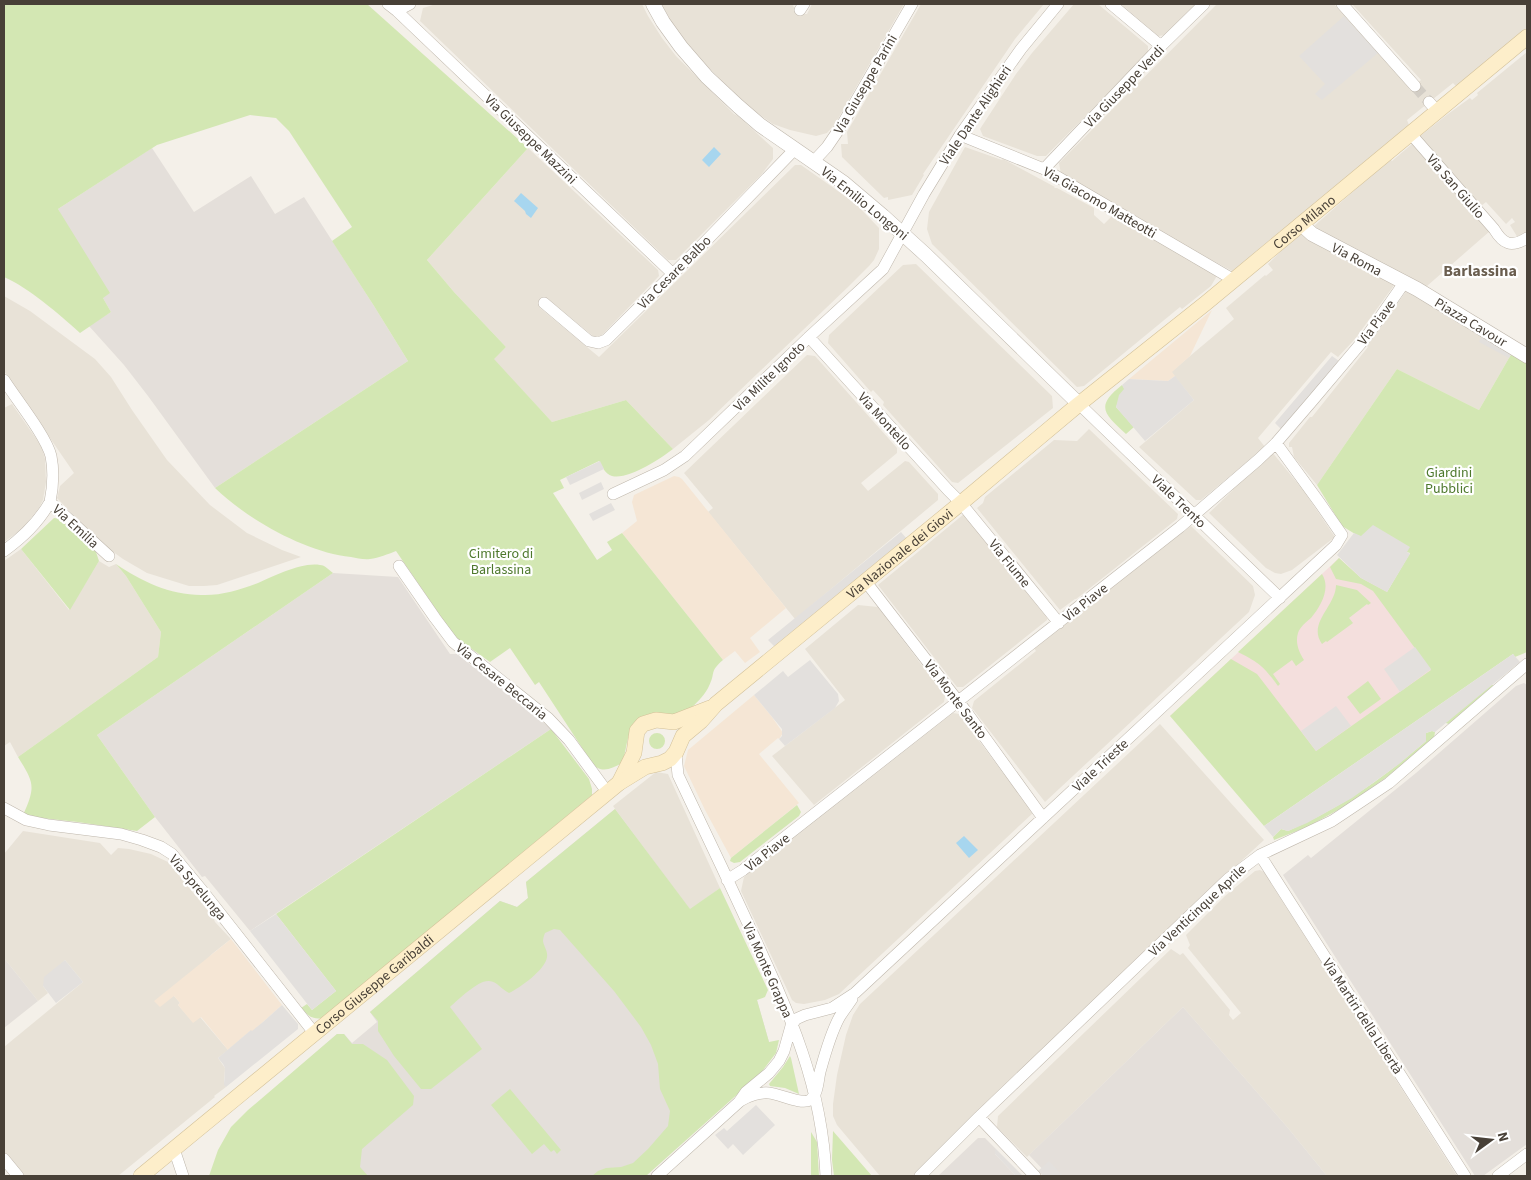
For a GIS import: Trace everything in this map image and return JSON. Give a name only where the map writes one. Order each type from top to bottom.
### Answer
[{"type":"main road","name":"Corso Milano","points":[[1079,404],[1234,280],[1410,133],[1433,107],[1527,37]]},
{"type":"main road","name":"Via Nazionale dei Giovi","points":[[614,788],[644,767],[670,759],[684,736],[720,702],[1079,404]]},
{"type":"main road","name":"Via Nazionale dei Giovi","points":[[614,788],[633,755],[636,736],[643,724],[651,720],[676,721],[720,702]]},
{"type":"main road","points":[[665,721],[678,734],[678,748]]},
{"type":"main road","points":[[635,745],[641,757],[649,762],[658,764]]},
{"type":"main road","name":"Corso Giuseppe Garibaldi","points":[[141,1176],[614,788]]},
{"type":"street","points":[[392,7],[410,4]]},
{"type":"street","name":"Via Emilio Longoni","points":[[653,4],[681,48],[707,76],[760,125],[844,183],[903,234],[1079,404]]},
{"type":"street","name":"Via Giuseppe Parini","points":[[814,161],[842,126],[912,4]]},
{"type":"street","name":"Viale Dante Alighieri","points":[[903,234],[924,194],[960,135],[1021,49],[1058,4]]},
{"type":"street","points":[[1111,4],[1161,46]]},
{"type":"street","name":"Via Giuseppe Verdi","points":[[1044,169],[1161,46],[1204,4]]},
{"type":"street","points":[[1342,4],[1415,86]]},
{"type":"street","name":"Via Giuseppe Mazzini","points":[[392,7],[673,274]]},
{"type":"street","name":"Via San Giulio","points":[[1410,133],[1494,229],[1500,239],[1512,244],[1527,238]]},
{"type":"street","name":"Via Giacomo Matteotti","points":[[960,135],[1044,169],[1234,280]]},
{"type":"street","name":"Via Cesare Balbo","points":[[544,303],[589,341],[598,344],[602,343],[673,274],[795,149]]},
{"type":"street","name":"Via Roma","points":[[1301,224],[1312,234],[1410,286]]},
{"type":"street","name":"Via Milite Ignoto","points":[[613,494],[664,470],[685,456],[883,269],[903,234]]},
{"type":"street","name":"Piazza Cavour","points":[[1410,286],[1526,355]]},
{"type":"street","name":"Via Piave","points":[[727,880],[751,864],[1194,515],[1276,443],[1410,286]]},
{"type":"street","name":"Via Montello","points":[[809,337],[961,503]]},
{"type":"street","points":[[4,380],[46,442],[51,455],[53,472],[50,502]]},
{"type":"street","name":"Viale Trento","points":[[1079,404],[1280,598]]},
{"type":"street","name":"Viale Trieste","points":[[792,1024],[798,1018],[805,1015],[832,1008],[855,993],[1332,550],[1342,535],[1276,443]]},
{"type":"street","name":"Via Emilia","points":[[4,551],[31,529],[50,502],[109,556]]},
{"type":"street","name":"Via Fiume","points":[[961,503],[1059,622]]},
{"type":"street","name":"Via Cesare Beccaria","points":[[399,566],[453,642],[552,722],[614,788]]},
{"type":"street","name":"Via Monte Santo","points":[[866,582],[958,700],[1043,818]]},
{"type":"street","name":"Via Venticinque Aprile","points":[[920,1176],[1215,891],[1242,868],[1260,855],[1332,821],[1382,788],[1526,667]]},
{"type":"street","name":"Via Monte Grappa","points":[[678,748],[676,754],[678,775],[786,1009],[808,1065],[819,1114],[826,1176]]},
{"type":"street","points":[[658,764],[669,767],[678,775]]},
{"type":"street","name":"Via Sprelunga","points":[[4,808],[26,820],[49,825],[114,833],[142,840],[161,847],[172,854],[315,1034]]},
{"type":"street","name":"Via Martiri della Libertà","points":[[1260,855],[1465,1176]]},
{"type":"street","name":"Viale Trieste","points":[[815,1094],[830,1038],[842,1012],[855,993]]},
{"type":"street","points":[[786,1009],[795,1016],[805,1015]]},
{"type":"street","points":[[660,1175],[739,1102],[746,1092],[779,1061],[792,1024]]},
{"type":"street","points":[[739,1102],[767,1093],[814,1104],[819,1114]]},
{"type":"street","points":[[804,1102],[811,1099],[815,1094]]},
{"type":"street","points":[[979,1117],[1035,1176]]},
{"type":"street","points":[[174,1149],[183,1176]]},
{"type":"street","points":[[1498,1176],[1527,1154]]},
{"type":"street","points":[[4,1159],[18,1176]]},
{"type":"shaded area","points":[[436,4],[642,4],[662,38],[676,56],[734,114],[773,148],[773,159],[761,175],[676,260],[668,260],[420,21],[423,8]]},
{"type":"shaded area","points":[[661,4],[794,4],[793,6],[799,14],[807,14],[812,4],[904,4],[835,124],[827,133],[816,136],[773,124],[751,109],[687,44]]},
{"type":"shaded area","points":[[921,4],[1044,4],[1015,39],[923,174],[912,195],[888,200],[888,197],[884,198],[842,157],[841,144],[848,144],[847,132]]},
{"type":"shaded area","points":[[1074,4],[1098,4],[1148,46],[1148,53],[1046,156],[1037,156],[983,136],[980,129],[1016,74]]},
{"type":"shaded area","points":[[1121,4],[1197,4],[1166,35],[1158,36]]},
{"type":"shaded area","points":[[1217,4],[1334,4],[1410,90],[1421,80],[1352,4],[1527,4],[1527,29],[1456,86],[1453,83],[1407,120],[1409,125],[1282,232],[1280,231],[1234,272],[1203,257],[1159,232],[1160,230],[1133,214],[1131,215],[1112,202],[1061,174],[1059,163]]},
{"type":"shaded area","points":[[1344,16],[1378,53],[1322,100],[1315,94],[1325,84],[1299,56]]},
{"type":"shaded area","points":[[1527,52],[1527,231],[1518,238],[1510,225],[1515,222],[1512,218],[1506,224],[1486,202],[1481,206],[1419,137],[1470,98],[1472,100],[1478,95],[1477,93]]},
{"type":"shaded area","points":[[1412,144],[1469,210],[1490,231],[1427,286],[1421,287],[1313,227],[1390,159],[1392,161]]},
{"type":"shaded area","points":[[965,147],[1003,159],[1094,208],[1094,215],[1104,224],[1114,214],[1218,274],[1211,286],[1182,309],[1180,307],[1084,386],[1077,387],[932,244],[927,229],[929,212]]},
{"type":"shaded area","points":[[152,148],[194,212],[251,176],[275,214],[304,197],[408,361],[215,488],[124,365],[89,326],[111,312],[58,209]]},
{"type":"shaded area","points":[[528,148],[658,270],[659,276],[601,336],[593,336],[548,299],[540,308],[599,357],[795,165],[801,165],[855,203],[879,228],[879,249],[874,260],[848,287],[709,420],[673,449],[626,400],[552,422],[493,359],[506,347],[454,292],[427,260]]},
{"type":"shaded area","points":[[1300,232],[1395,284],[1355,339],[1338,357],[1331,352],[1258,438],[1265,447],[1201,500],[1196,500],[1139,447],[1194,400],[1171,372],[1234,319],[1226,308],[1273,270],[1268,264]]},
{"type":"shaded area","points":[[916,264],[1052,396],[1053,408],[958,483],[952,482],[883,405],[884,402],[873,390],[871,392],[828,343],[829,335],[903,265]]},
{"type":"shaded area","points":[[1407,290],[1513,351],[1479,410],[1397,369],[1317,485],[1294,457],[1289,443],[1368,347]]},
{"type":"shaded area","points":[[4,296],[30,311],[95,359],[111,377],[167,460],[210,505],[247,533],[301,557],[217,585],[189,586],[147,573],[98,541],[57,498],[60,486],[74,473],[4,371]]},
{"type":"shaded area","points":[[1212,310],[1190,356],[1172,372],[1175,376],[1168,381],[1129,379]]},
{"type":"shaded area","points":[[1482,335],[1513,351],[1509,358],[1479,342]]},
{"type":"shaded area","points":[[807,355],[815,356],[897,448],[897,453],[861,483],[868,491],[905,461],[909,462],[938,494],[938,500],[795,619],[708,512],[713,508],[684,473]]},
{"type":"shaded area","points":[[1332,356],[1339,361],[1282,430],[1275,423]]},
{"type":"shaded area","points":[[1175,376],[1194,400],[1145,441],[1116,407],[1119,395],[1124,389],[1122,385],[1129,379],[1168,381]]},
{"type":"shaded area","points":[[12,404],[42,447],[45,459],[46,482],[43,500],[39,508],[22,529],[4,542],[4,408]]},
{"type":"shaded area","points":[[1089,429],[1178,514],[1177,519],[1060,610],[977,508],[983,503],[985,497],[1054,440],[1077,441]]},
{"type":"shaded area","points":[[1272,452],[1303,490],[1335,537],[1292,570],[1281,574],[1266,568],[1209,513]]},
{"type":"shaded area","points":[[600,461],[604,469],[570,485],[566,477]]},
{"type":"shaded area","points":[[674,476],[682,479],[786,608],[750,638],[760,652],[745,663],[735,651],[723,660],[622,533],[637,521],[632,502],[634,495]]},
{"type":"shaded area","points":[[601,482],[604,489],[582,500],[579,493]]},
{"type":"shaded area","points":[[611,503],[615,510],[593,521],[589,514]]},
{"type":"shaded area","points":[[964,514],[1047,620],[963,687],[957,687],[878,585]]},
{"type":"shaded area","points":[[1373,525],[1410,547],[1407,552],[1410,554],[1387,592],[1361,578],[1337,555],[1354,533],[1361,536]]},
{"type":"shaded area","points":[[1191,526],[1253,586],[1255,595],[1249,612],[1045,802],[972,708],[974,701],[1036,651],[1034,648]]},
{"type":"shaded area","points":[[901,532],[907,539],[775,647],[768,640]]},
{"type":"shaded area","points":[[21,549],[69,610],[99,561],[109,567],[116,564],[126,576],[161,632],[158,657],[18,757],[10,742],[4,746],[4,561]]},
{"type":"shaded area","points":[[1339,558],[1361,578],[1414,605],[1444,669],[1303,766],[1170,716]]},
{"type":"shaded area","points":[[333,573],[398,577],[450,654],[457,654],[551,729],[250,931],[205,876],[202,877],[155,817],[97,735]]},
{"type":"shaded area","points":[[858,605],[878,607],[945,696],[944,702],[814,805],[772,756],[845,700],[805,649]]},
{"type":"shaded area","points":[[1415,647],[1431,669],[1400,692],[1384,669]]},
{"type":"shaded area","points":[[1513,654],[1520,662],[1435,732],[1426,733],[1426,741],[1399,764],[1352,798],[1307,823],[1288,831],[1281,829],[1273,837],[1264,826]]},
{"type":"shaded area","points":[[810,660],[838,694],[839,701],[835,708],[785,746],[779,739],[782,736],[782,729],[754,695],[783,671],[788,677]]},
{"type":"shaded area","points":[[1524,683],[1527,685],[1527,1144],[1483,1176],[1475,1176],[1283,875],[1308,855],[1311,858],[1416,773],[1516,686]]},
{"type":"shaded area","points":[[754,695],[783,733],[779,739],[759,754],[799,803],[731,858],[684,766],[688,750]]},
{"type":"shaded area","points":[[1336,706],[1351,726],[1316,751],[1301,731]]},
{"type":"shaded area","points":[[953,713],[959,714],[1033,813],[839,994],[825,1000],[804,1004],[796,1003],[792,1000],[741,891],[744,877]]},
{"type":"shaded area","points":[[1160,724],[1264,840],[1200,899],[914,1176],[880,1176],[837,1125],[833,1116],[837,1075],[846,1035],[853,1015],[860,1004]]},
{"type":"shaded area","points":[[656,772],[668,774],[720,888],[690,910],[613,806]]},
{"type":"shaded area","points":[[615,809],[757,1000],[773,1056],[640,1176],[215,1176],[247,1116],[276,1087],[337,1034],[344,1034],[352,1043],[377,1022],[370,1012],[500,901],[517,907],[528,898],[526,882]]},
{"type":"shaded area","points":[[23,831],[100,843],[111,855],[118,848],[129,849],[151,854],[168,862],[213,917],[215,922],[231,939],[212,954],[174,996],[180,1003],[178,1005],[193,1022],[200,1017],[228,1050],[218,1058],[225,1068],[224,1081],[226,1087],[118,1176],[22,1176],[4,1152],[4,1047],[83,982],[65,960],[43,986],[48,993],[38,1001],[4,958],[4,854]]},
{"type":"shaded area","points":[[1260,870],[1264,872],[1457,1176],[1327,1176],[1183,1007],[1027,1157],[997,1127],[998,1116],[1171,949],[1180,955],[1183,953],[1230,1010],[1229,1015],[1233,1020],[1241,1013],[1188,948],[1190,945],[1186,935],[1225,896],[1255,871]]},
{"type":"shaded area","points":[[276,914],[336,991],[312,1010],[250,931]]},
{"type":"shaded area","points":[[231,939],[282,1005],[252,1032],[250,1031],[228,1050],[201,1017],[193,1023],[178,1005],[180,1003],[174,996],[160,1007],[154,1001]]},
{"type":"shaded area","points":[[4,958],[38,1001],[4,1028]]},
{"type":"shaded area","points":[[65,960],[83,982],[56,1003],[43,986],[44,977]]},
{"type":"shaded area","points":[[282,1005],[298,1024],[298,1029],[226,1087],[224,1085],[225,1068],[218,1058]]},
{"type":"shaded area","points":[[1183,1007],[1327,1176],[1049,1176],[1029,1155]]},
{"type":"shaded area","points":[[756,1105],[775,1125],[743,1155],[733,1144],[728,1149],[715,1135],[724,1128],[727,1131]]},
{"type":"shaded area","points":[[978,1138],[985,1138],[995,1148],[995,1154],[1016,1176],[938,1176]]},
{"type":"shaded area","points":[[995,1148],[1023,1176],[1016,1176],[995,1154]]},
{"type":"shaded area","points":[[1049,1161],[1063,1176],[1043,1176],[1038,1171]]},
{"type":"green space","name":"Cimitero di Barlassina","points":[[4,4],[367,4],[528,148],[427,260],[454,292],[506,347],[494,359],[552,422],[626,400],[673,449],[644,468],[626,475],[612,476],[607,474],[599,461],[560,480],[564,488],[553,493],[597,560],[612,550],[607,542],[622,533],[723,660],[714,670],[708,689],[697,703],[677,715],[649,715],[639,719],[630,732],[622,763],[610,769],[599,768],[592,763],[539,682],[535,685],[510,648],[490,662],[455,637],[396,551],[377,558],[365,559],[333,554],[315,548],[296,541],[260,522],[228,500],[215,488],[408,361],[332,241],[352,227],[289,131],[276,118],[250,115],[157,145],[58,209],[110,293],[103,298],[111,312],[80,333],[33,295],[4,277]]},
{"type":"green space","name":"Giardini Pubblici","points":[[1513,351],[1527,363],[1527,652],[1515,657],[1513,654],[1264,826],[1170,716],[1231,659],[1257,674],[1316,751],[1431,670],[1373,591],[1361,584],[1336,579],[1330,567],[1339,558],[1361,578],[1387,592],[1410,553],[1360,537],[1342,526],[1317,485],[1397,369],[1479,410]]},
{"type":"green space","points":[[1122,385],[1125,389],[1116,407],[1134,427],[1126,434],[1108,416],[1105,405],[1113,393]]},
{"type":"green space","points":[[54,518],[61,519],[96,552],[99,561],[70,610],[21,549]]},
{"type":"green space","points":[[116,564],[156,586],[178,593],[201,595],[215,595],[237,590],[288,570],[305,566],[322,565],[333,573],[97,735],[155,817],[137,831],[23,815],[30,797],[31,785],[30,779],[18,757],[158,657],[161,632],[126,576]]},
{"type":"green space","points":[[1322,574],[1325,579],[1324,597],[1315,613],[1300,629],[1297,637],[1298,647],[1304,660],[1296,666],[1292,660],[1273,674],[1280,684],[1278,686],[1261,666],[1238,652]]},
{"type":"green space","points":[[1336,585],[1357,590],[1371,603],[1349,618],[1353,623],[1322,644],[1318,636],[1318,629],[1335,593]]},
{"type":"green space","points":[[1368,681],[1381,699],[1360,714],[1347,697]]},
{"type":"green space","points":[[1491,685],[1493,686],[1449,724],[1446,723],[1446,722]]},
{"type":"green space","points":[[551,729],[589,779],[592,795],[323,1018],[313,1018],[306,1013],[301,1008],[307,1004],[312,1010],[336,991],[276,914]]},
{"type":"green space","points":[[1435,732],[1434,738],[1394,772],[1347,805],[1307,827],[1274,840],[1273,837],[1281,829],[1288,831],[1308,822],[1360,792],[1426,741],[1426,733]]},
{"type":"green space","points":[[654,733],[660,733],[665,738],[663,747],[654,749],[649,744],[649,738]]},
{"type":"green space","points":[[797,805],[801,812],[799,816],[740,862],[734,863],[730,861],[731,858]]},
{"type":"green space","points":[[615,809],[690,909],[720,888],[768,990],[765,997],[757,1000],[769,1042],[779,1040],[776,1053],[760,1074],[646,1176],[592,1176],[606,1168],[621,1167],[633,1163],[668,1126],[670,1111],[660,1089],[658,1064],[651,1045],[641,1027],[614,991],[560,930],[554,929],[545,933],[543,941],[547,953],[546,962],[532,978],[509,993],[495,982],[484,982],[468,991],[450,1007],[482,1049],[431,1089],[421,1089],[394,1056],[378,1031],[378,1021],[370,1012],[500,901],[517,907],[528,898],[526,882]]},
{"type":"green space","points":[[337,1034],[344,1034],[352,1044],[363,1044],[387,1060],[414,1096],[413,1105],[362,1149],[360,1167],[368,1176],[209,1176],[218,1150],[231,1127],[248,1110]]},
{"type":"green space","points":[[790,1056],[799,1094],[785,1088],[770,1086],[769,1084]]},
{"type":"green space","points":[[510,1089],[561,1150],[557,1154],[554,1150],[551,1152],[544,1144],[532,1154],[491,1105]]},
{"type":"green space","points":[[833,1131],[872,1176],[834,1176],[832,1160]]},
{"type":"green space","points":[[811,1132],[817,1142],[819,1176],[811,1176]]},
{"type":"water","points":[[714,147],[721,154],[709,167],[702,160]]},
{"type":"water","points":[[521,193],[538,208],[531,218],[514,201]]},
{"type":"water","points":[[964,836],[978,850],[969,858],[956,843]]},
{"type":"tunnel","points":[[1415,86],[1429,102]]},
{"type":"district","name":"Barlassina","points":[[1480,270]]}]
